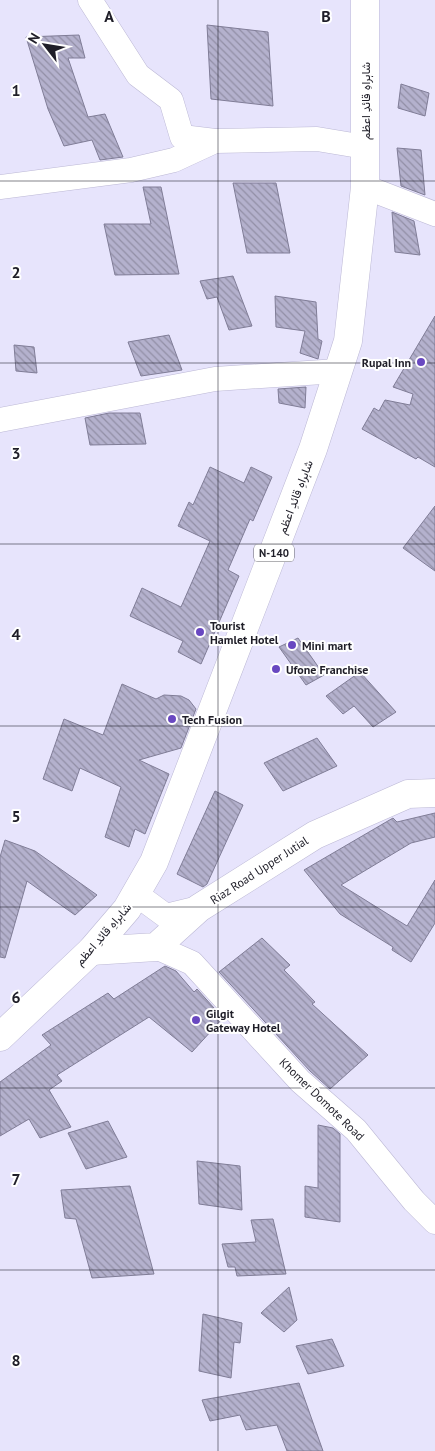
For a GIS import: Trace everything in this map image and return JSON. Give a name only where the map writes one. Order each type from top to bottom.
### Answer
[{"type":"main road","name":"شاہراہِ قائدِ اعظم","points":[[0,1037],[91,951],[127,909],[154,862],[313,449],[348,341],[365,188],[364,0]]},
{"type":"main road","name":"Riaz Road Upper Jutial","points":[[156,947],[199,908],[314,835],[408,794],[435,794]]},
{"type":"main road","points":[[91,951],[156,947]]},
{"type":"street","points":[[90,0],[138,75],[171,100],[182,137],[215,141],[317,139],[365,147]]},
{"type":"street","points":[[0,187],[131,170],[174,160],[215,141]]},
{"type":"street","points":[[365,188],[435,214]]},
{"type":"street","points":[[0,420],[215,380],[338,371]]},
{"type":"street","points":[[136,894],[166,916],[199,908]]},
{"type":"street","name":"Khomer Domote Road","points":[[156,947],[192,963],[300,1081],[356,1130],[414,1201],[435,1222]]},
{"type":"building","points":[[207,25],[268,32],[273,106],[211,99]]},
{"type":"building","points":[[79,35],[85,58],[68,58],[88,117],[105,114],[123,157],[100,160],[92,140],[64,146],[48,109],[26,37]]},
{"type":"building","points":[[401,84],[429,93],[425,116],[398,108]]},
{"type":"building","points":[[397,148],[421,150],[425,195],[401,186]]},
{"type":"building","points":[[233,183],[276,183],[290,253],[247,253]]},
{"type":"building","points":[[143,187],[161,187],[179,274],[115,275],[104,224],[151,224]]},
{"type":"building","points":[[392,212],[414,221],[420,255],[395,252]]},
{"type":"building","points":[[233,276],[252,326],[229,330],[217,297],[207,299],[200,281]]},
{"type":"building","points":[[275,296],[316,302],[318,339],[322,341],[318,359],[300,353],[305,331],[276,327]]},
{"type":"building","points":[[435,316],[435,467],[418,457],[416,459],[362,429],[374,408],[379,411],[385,400],[410,405],[413,394],[393,387]]},
{"type":"building","points":[[169,335],[182,370],[141,376],[128,342]]},
{"type":"building","points":[[14,345],[34,347],[37,373],[16,371]]},
{"type":"building","points":[[306,387],[305,408],[279,403],[278,389]]},
{"type":"building","points":[[109,413],[140,413],[146,444],[90,445],[85,418]]},
{"type":"building","points":[[210,467],[244,483],[251,467],[272,477],[253,521],[250,519],[228,570],[239,576],[201,664],[178,652],[183,641],[130,616],[142,588],[181,607],[210,541],[178,526],[189,502],[193,505]]},
{"type":"building","points":[[435,506],[435,571],[403,548]]},
{"type":"building","points":[[298,638],[324,675],[306,685],[279,647]]},
{"type":"building","points":[[360,672],[396,712],[373,727],[354,706],[343,714],[326,696]]},
{"type":"building","points":[[122,684],[156,699],[164,695],[181,696],[189,700],[196,709],[181,748],[139,760],[169,774],[145,834],[135,829],[129,847],[105,837],[121,787],[80,768],[72,791],[43,779],[64,719],[103,735]]},
{"type":"building","points":[[317,738],[337,766],[283,791],[264,763]]},
{"type":"building","points":[[215,791],[243,805],[207,884],[203,887],[177,874]]},
{"type":"building","points":[[435,813],[435,837],[411,843],[341,885],[407,926],[435,880],[435,923],[411,962],[392,950],[393,947],[340,914],[304,870],[393,818],[397,822]]},
{"type":"building","points":[[5,840],[35,851],[97,895],[75,915],[27,881],[5,958],[0,957],[0,857]]},
{"type":"building","points":[[262,938],[290,965],[284,970],[315,1002],[312,1004],[368,1055],[330,1089],[310,1071],[219,972]]},
{"type":"building","points":[[165,966],[176,971],[194,992],[197,989],[223,1018],[192,1052],[149,1017],[57,1075],[62,1081],[49,1090],[71,1127],[40,1138],[29,1119],[0,1136],[0,1082],[51,1045],[42,1035],[108,993],[114,999]]},
{"type":"building","points":[[108,1121],[127,1157],[86,1169],[68,1133]]},
{"type":"building","points":[[318,1125],[333,1128],[340,1134],[340,1222],[305,1217],[305,1186],[318,1188]]},
{"type":"building","points":[[197,1161],[240,1166],[242,1210],[199,1204]]},
{"type":"building","points":[[130,1186],[154,1274],[92,1278],[76,1219],[65,1218],[61,1190]]},
{"type":"building","points":[[273,1219],[286,1274],[237,1276],[235,1267],[228,1267],[222,1244],[256,1242],[251,1220]]},
{"type":"building","points":[[289,1287],[297,1320],[284,1332],[261,1313]]},
{"type":"building","points":[[203,1314],[242,1323],[240,1343],[234,1342],[231,1378],[199,1371]]},
{"type":"building","points":[[332,1339],[344,1366],[308,1374],[296,1346]]},
{"type":"building","points":[[299,1383],[323,1451],[287,1451],[277,1425],[246,1430],[240,1415],[210,1421],[202,1400]]},
{"type":"place","name":"Rupal Inn","points":[[421,362]]},
{"type":"place","name":"Tourist Hamlet Hotel","points":[[200,632]]},
{"type":"place","name":"Mini mart","points":[[292,645]]},
{"type":"place","name":"Ufone Franchise","points":[[276,669]]},
{"type":"place","name":"Tech Fusion","points":[[172,719]]},
{"type":"place","name":"Gilgit Gateway Hotel","points":[[196,1020]]}]
